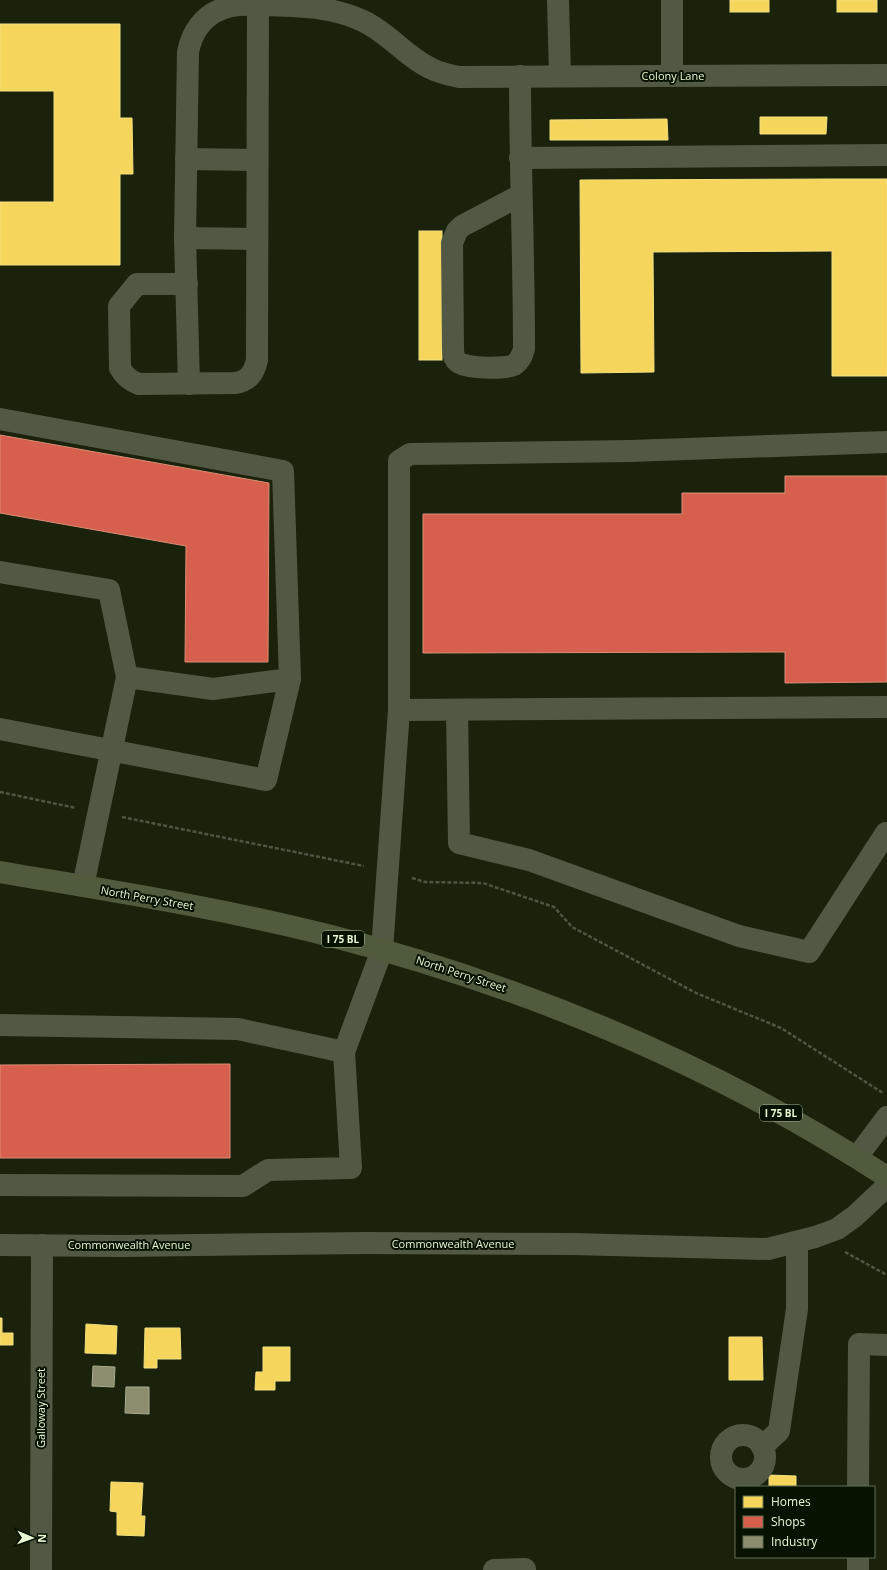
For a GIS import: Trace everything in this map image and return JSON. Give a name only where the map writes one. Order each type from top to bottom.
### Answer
[{"type":"main road","name":"North Perry Street","points":[[0,872],[275,922],[382,950],[495,985],[608,1029],[672,1057],[754,1098],[857,1157],[887,1177]]},
{"type":"street","points":[[558,0],[560,76]]},
{"type":"street","points":[[672,0],[672,76]]},
{"type":"street","points":[[187,284],[138,284],[119,306],[119,359],[120,368],[124,376],[132,382],[139,384],[243,382],[250,377],[254,370],[256,360],[258,5]]},
{"type":"street","name":"Colony Lane","points":[[189,384],[185,238],[187,65],[190,42],[200,25],[215,12],[231,6],[258,5],[312,7],[348,14],[374,27],[395,42],[410,56],[429,68],[443,74],[459,76],[887,75]]},
{"type":"street","points":[[520,76],[520,158],[524,233],[524,349],[519,361],[513,365],[506,367],[469,367],[458,362],[454,356],[452,243],[454,237],[462,226],[521,195]]},
{"type":"street","points":[[520,158],[887,154]]},
{"type":"street","points":[[186,159],[257,160]]},
{"type":"street","points":[[185,238],[257,239]]},
{"type":"street","points":[[0,419],[283,471],[290,679],[266,780],[0,729]]},
{"type":"street","points":[[0,1185],[243,1186],[268,1170],[351,1168],[344,1052],[382,950],[399,710],[399,461],[410,454],[630,451],[887,442]]},
{"type":"street","points":[[0,572],[108,590],[127,677],[83,886]]},
{"type":"street","points":[[127,677],[214,689],[290,679]]},
{"type":"street","points":[[399,710],[887,707]]},
{"type":"street","points":[[457,710],[459,843],[529,860],[739,936],[809,952],[887,833]]},
{"type":"street","points":[[0,1025],[238,1029],[344,1052]]},
{"type":"street","points":[[857,1157],[887,1117]]},
{"type":"street","name":"Commonwealth Avenue","points":[[0,1245],[121,1246],[572,1244],[768,1249],[797,1242],[837,1229],[855,1216],[887,1186]]},
{"type":"street","points":[[762,1447],[779,1431],[798,1309],[797,1242]]},
{"type":"street","name":"Galloway Street","points":[[41,1570],[42,1245]]},
{"type":"street","points":[[858,1486],[858,1344],[887,1345]]},
{"type":"street","points":[[858,1558],[858,1570]]},
{"type":"street","points":[[494,1570],[525,1570]]},
{"type":"path","points":[[0,792],[387,872],[425,882],[483,883],[554,907],[572,927],[696,993],[781,1028],[887,1096]]},
{"type":"path","points":[[820,1235],[840,1249],[887,1275]]},
{"type":"building: Homes","points":[[730,0],[769,0],[769,12],[730,12]]},
{"type":"building: Homes","points":[[837,0],[877,0],[877,12],[837,12]]},
{"type":"building: Homes","points":[[0,24],[120,24],[120,118],[132,118],[133,174],[120,174],[120,265],[0,265],[0,202],[54,202],[54,91],[0,91]]},
{"type":"building: Homes","points":[[760,117],[827,117],[826,134],[760,134]]},
{"type":"building: Homes","points":[[667,119],[668,140],[550,140],[550,120]]},
{"type":"building: Homes","points":[[887,179],[887,376],[832,376],[832,251],[653,252],[654,372],[581,373],[580,180]]},
{"type":"building: Homes","points":[[419,231],[442,231],[442,360],[419,360]]},
{"type":"building: Homes","points":[[0,1318],[2,1318],[2,1333],[13,1333],[13,1345],[0,1345]]},
{"type":"building: Homes","points":[[86,1324],[117,1326],[116,1354],[85,1353]]},
{"type":"building: Homes","points":[[145,1328],[180,1328],[181,1359],[157,1359],[157,1368],[144,1368]]},
{"type":"building: Homes","points":[[729,1337],[762,1337],[763,1380],[729,1380]]},
{"type":"building: Homes","points":[[263,1347],[290,1347],[290,1381],[275,1381],[275,1390],[255,1390],[256,1372],[263,1372]]},
{"type":"building: Homes","points":[[769,1475],[796,1476],[796,1486],[769,1486]]},
{"type":"building: Homes","points":[[111,1482],[143,1483],[141,1516],[145,1516],[144,1536],[117,1535],[117,1512],[110,1511]]},
{"type":"building: Shops","points":[[0,435],[269,483],[268,662],[185,662],[186,546],[0,513]]},
{"type":"building: Shops","points":[[785,476],[887,476],[887,682],[785,683],[785,652],[423,653],[423,514],[682,514],[682,493],[785,493]]},
{"type":"building: Shops","points":[[230,1064],[230,1158],[0,1158],[0,1065]]},
{"type":"building: Industry","points":[[93,1366],[115,1367],[114,1387],[92,1386]]},
{"type":"building: Industry","points":[[126,1387],[149,1387],[149,1414],[125,1413]]}]
